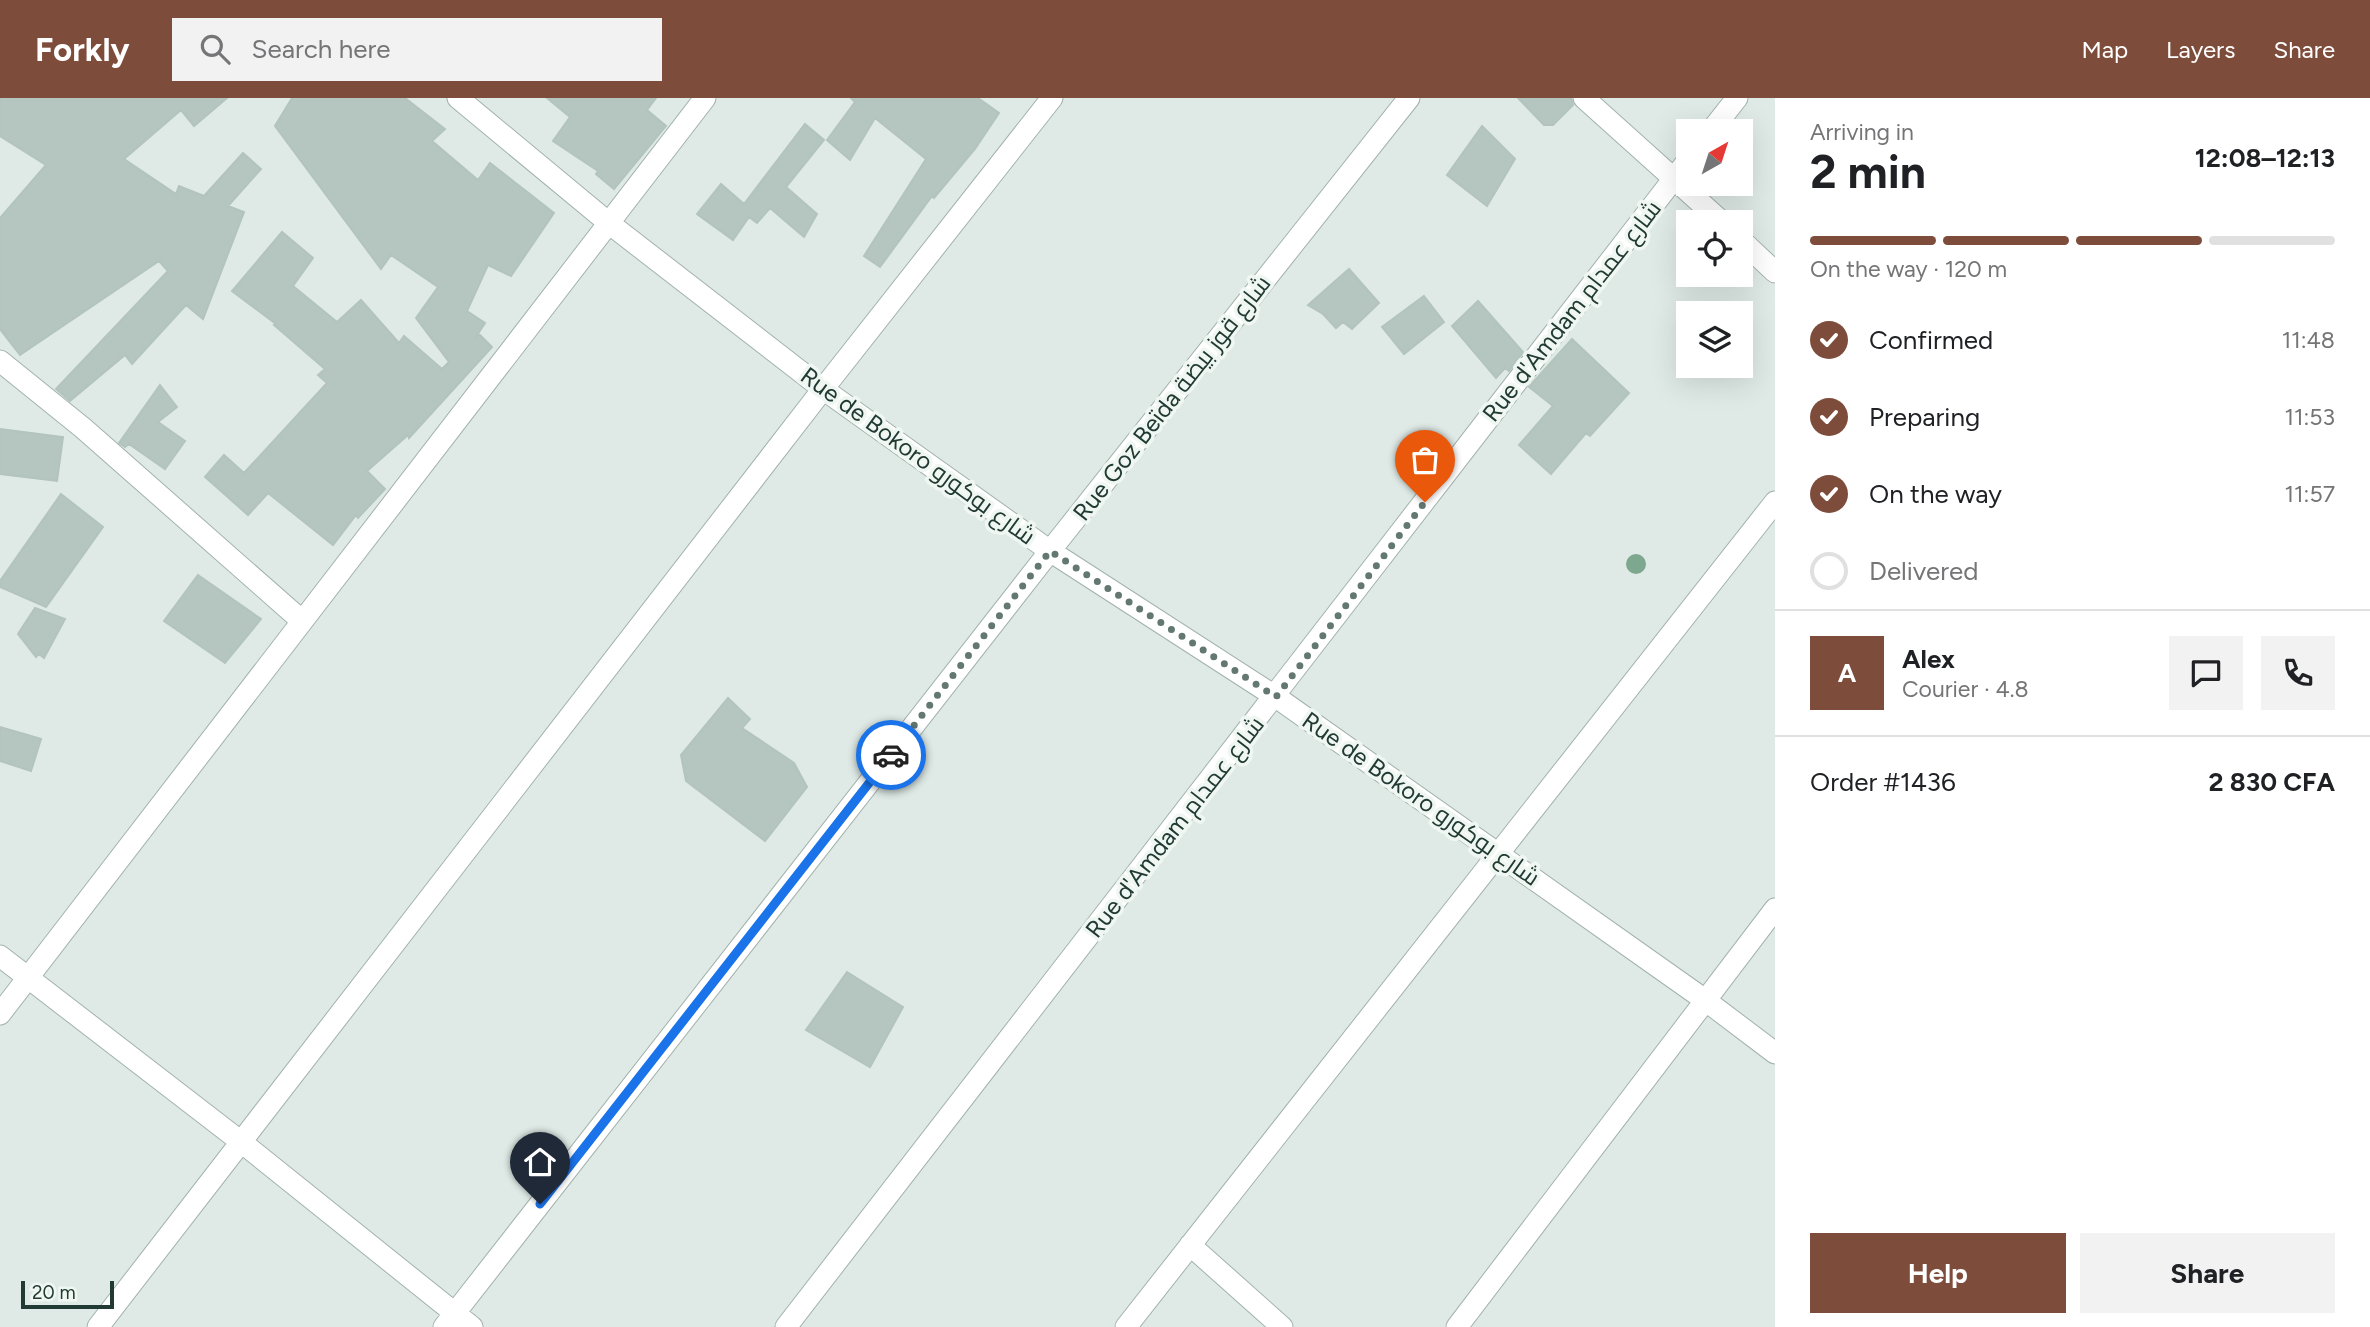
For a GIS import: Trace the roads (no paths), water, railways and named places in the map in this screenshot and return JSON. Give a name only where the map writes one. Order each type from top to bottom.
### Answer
[{"type":"street","name":"Rue de Bokoro شارع بوكورو","points":[[458,98],[610,224],[822,389],[1050,551],[1276,697],[1705,1000],[1775,1053]]},
{"type":"street","points":[[0,1014],[705,98]]},
{"type":"street","points":[[99,1327],[822,389],[1052,98]]},
{"type":"street","name":"Rue Goz Beïda شارع قوز بيضة","points":[[449,1320],[1050,551],[1409,98]]},
{"type":"street","points":[[1584,98],[1709,210]]},
{"type":"street","points":[[1720,119],[1737,98]]},
{"type":"street","name":"Rue d'Amdam شارع عمدام","points":[[786,1327],[1276,697],[1676,175]]},
{"type":"street","points":[[1753,251],[1775,272]]},
{"type":"street","points":[[0,361],[83,428],[302,621]]},
{"type":"street","points":[[1126,1327],[1775,502]]},
{"type":"street","points":[[1457,1327],[1775,909]]},
{"type":"street","points":[[0,956],[240,1141],[449,1320],[472,1327]]},
{"type":"street","points":[[1190,1245],[1282,1327]]}]
